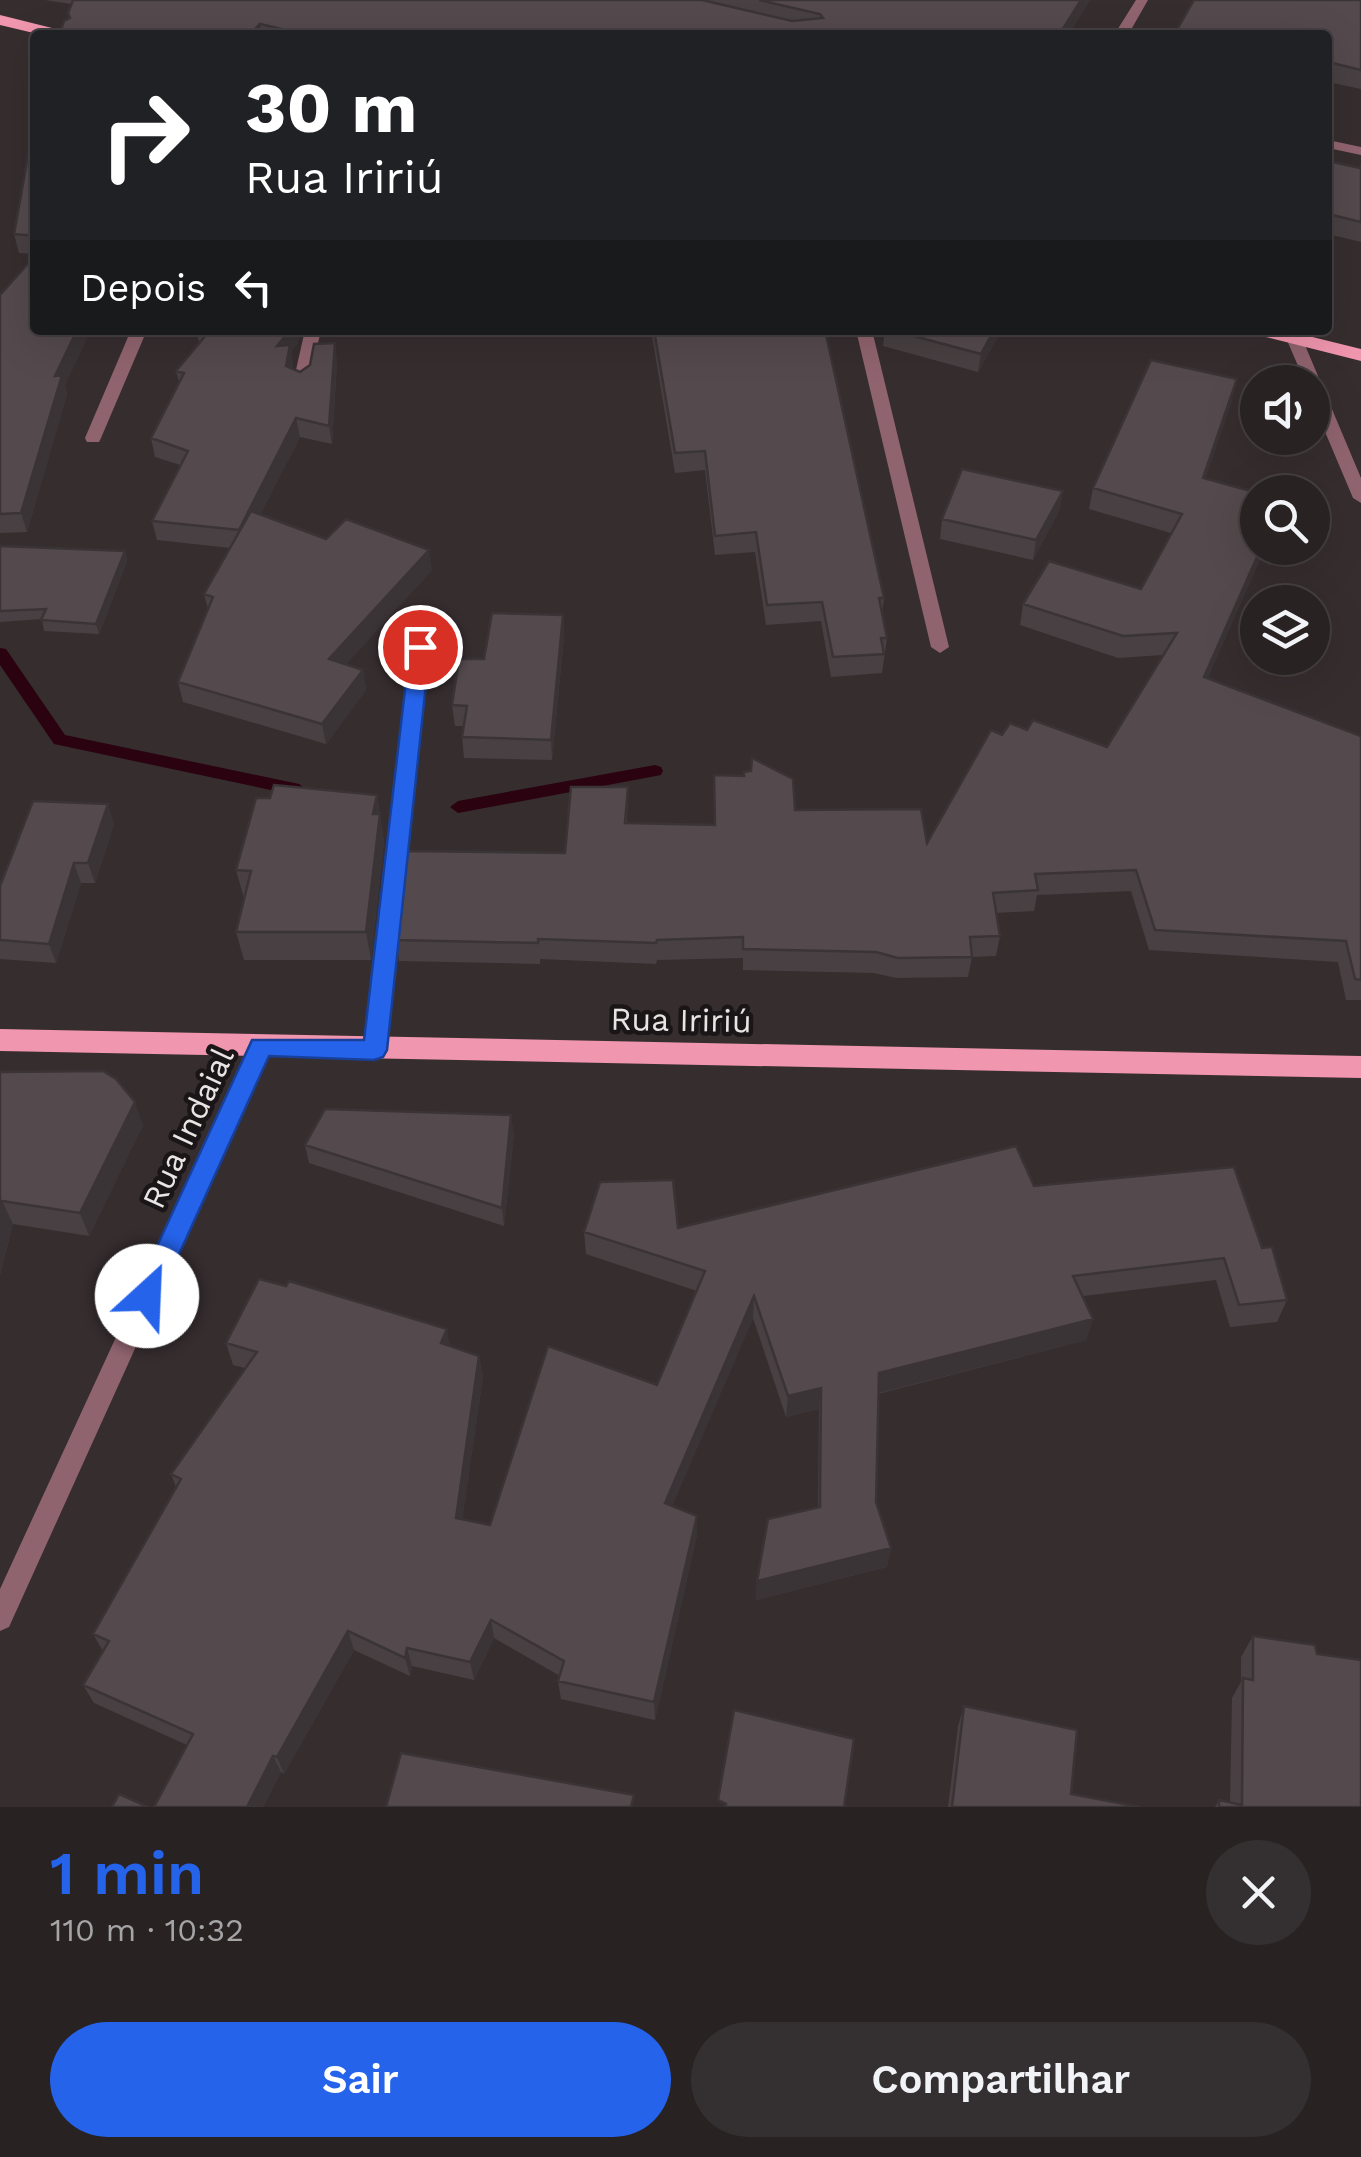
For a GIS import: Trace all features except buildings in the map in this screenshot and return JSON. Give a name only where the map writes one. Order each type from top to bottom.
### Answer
[{"type":"main road","points":[[0,20],[41,30]]},
{"type":"main road","points":[[1295,335],[1361,355]]},
{"type":"main road","name":"Rua Iririú","points":[[0,1040],[1361,1067]]},
{"type":"street","points":[[1124,30],[1142,0]]},
{"type":"street","points":[[1332,145],[1361,151]]},
{"type":"street","points":[[93,438],[137,335]]},
{"type":"street","points":[[301,383],[312,335]]},
{"type":"street","points":[[865,335],[940,647]]},
{"type":"street","points":[[1292,335],[1361,498]]},
{"type":"street","points":[[374,1050],[420,647]]},
{"type":"street","name":"Rua Indaial","points":[[0,1618],[261,1046]]},
{"type":"waterway","points":[[0,653],[60,740],[299,790]]},
{"type":"waterway","points":[[458,807],[655,771]]},
{"type":"route","points":[[147,1296],[261,1046],[374,1050],[420,647]]}]
